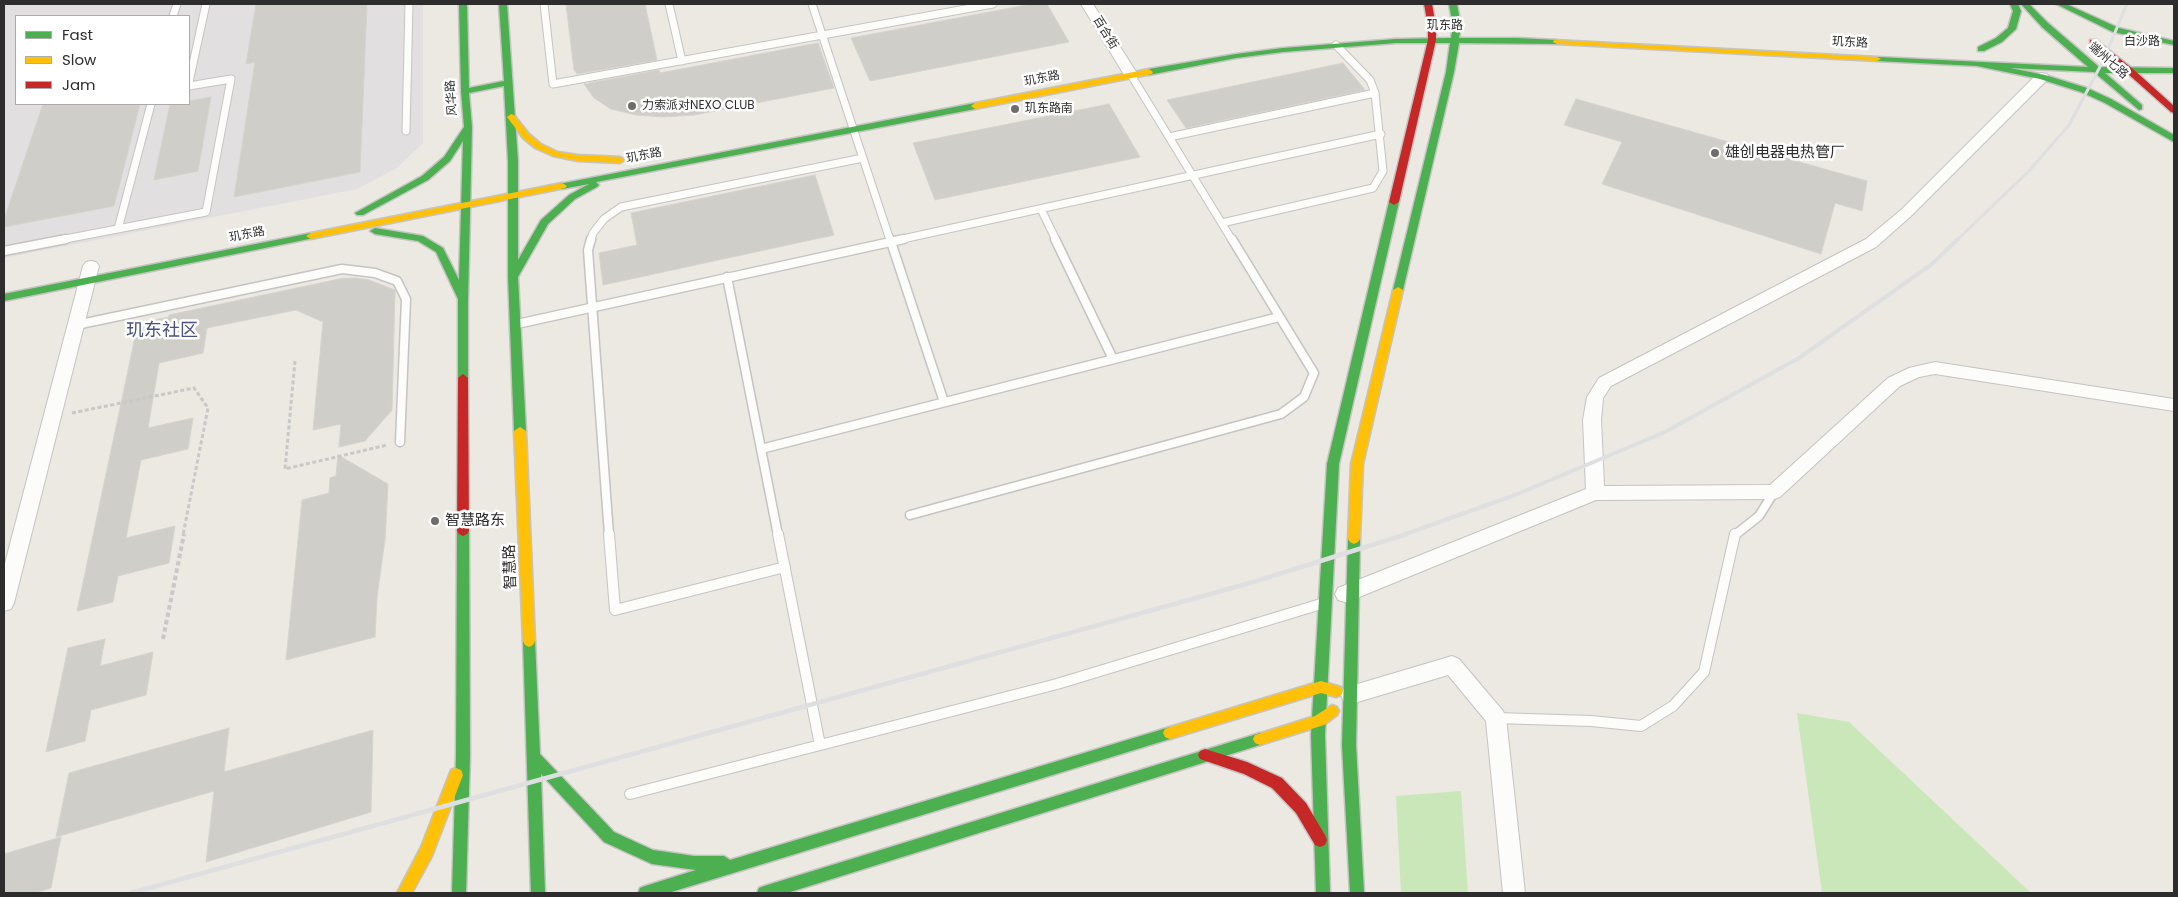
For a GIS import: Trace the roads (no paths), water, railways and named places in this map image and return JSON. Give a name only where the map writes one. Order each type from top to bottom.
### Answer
[{"type":"main road","name":"风华路","points":[[463,4],[465,91],[468,127],[466,206]]},
{"type":"main road","points":[[503,4],[511,117]]},
{"type":"main road","points":[[1357,893],[1349,745],[1357,464],[1448,82],[1456,40],[1428,4]]},
{"type":"main road","points":[[1323,893],[1319,720],[1334,464],[1432,40],[1444,26],[1452,4]]},
{"type":"main road","points":[[2000,50],[1976,49],[1999,40],[2012,29],[2017,11],[2014,4]]},
{"type":"main road","name":"端州七路","points":[[2025,4],[2174,139]]},
{"type":"main road","points":[[2049,4],[2066,21]]},
{"type":"main road","points":[[2060,4],[2116,30],[2174,43]]},
{"type":"main road","name":"端州七路","points":[[2080,32],[2130,71],[2174,110]]},
{"type":"main road","name":"玑东路","points":[[4,298],[90,270],[352,229],[634,172],[1236,56],[1336,45],[1432,40],[1595,43],[2100,70]]},
{"type":"main road","points":[[2056,53],[2079,54]]},
{"type":"main road","name":"白沙路","points":[[2079,54],[2128,56]]},
{"type":"main road","points":[[1118,63],[1139,60]]},
{"type":"main road","points":[[1972,63],[2066,83],[2108,101],[2174,139]]},
{"type":"main road","name":"白沙路","points":[[2100,70],[2174,71]]},
{"type":"main road","points":[[465,91],[509,83]]},
{"type":"main road","name":"玑东路","points":[[511,117],[526,136],[538,146],[556,154],[578,158],[625,159],[577,168]]},
{"type":"main road","name":"智慧路","points":[[511,117],[514,276],[538,893]]},
{"type":"main road","points":[[404,204],[355,214],[426,178],[447,159],[468,127]]},
{"type":"main road","points":[[514,276],[544,222],[557,210],[572,197],[591,186],[634,172]]},
{"type":"main road","points":[[459,893],[463,756],[463,300],[466,206]]},
{"type":"main road","points":[[352,229],[394,232],[420,238],[440,250],[463,300]]},
{"type":"main road","points":[[645,893],[746,864],[1321,687],[1351,695]]},
{"type":"main road","points":[[764,893],[1319,720],[1351,695]]},
{"type":"main road","points":[[1206,755],[1247,768],[1277,783],[1301,808],[1321,842]]},
{"type":"main road","points":[[404,893],[426,851],[463,756]]},
{"type":"main road","points":[[534,757],[609,837],[652,857],[694,863],[746,864]]},
{"type":"street","name":"百合街","points":[[1087,4],[1118,63],[1131,75]]},
{"type":"street","points":[[1596,493],[1592,420],[1595,397],[1605,382],[1871,243],[1906,214],[2042,77]]},
{"type":"street","points":[[4,603],[90,270]]},
{"type":"street","points":[[1326,602],[1596,493],[1774,492],[1894,382],[1915,372],[1934,368],[2174,405]]},
{"type":"street","points":[[1351,695],[1452,665],[1496,718],[1514,893]]},
{"type":"lane","points":[[190,79],[206,4]]},
{"type":"lane","points":[[406,131],[409,4]]},
{"type":"lane","points":[[544,4],[553,84],[993,4]]},
{"type":"lane","points":[[669,4],[682,61]]},
{"type":"lane","points":[[812,4],[944,402]]},
{"type":"lane","points":[[1222,223],[1373,188],[1383,172],[1381,134],[1375,93],[1370,80],[1336,45]]},
{"type":"lane","points":[[910,515],[1281,414],[1304,397],[1314,373],[1131,75]]},
{"type":"lane","points":[[4,251],[206,212],[231,79],[190,84]]},
{"type":"lane","points":[[1169,137],[1375,93]]},
{"type":"lane","points":[[118,229],[151,105]]},
{"type":"lane","points":[[516,324],[1381,134]]},
{"type":"lane","points":[[784,567],[615,610],[588,250],[593,234],[604,220],[622,207],[863,158]]},
{"type":"lane","points":[[1040,209],[1113,359]]},
{"type":"lane","points":[[76,325],[342,269],[375,273],[397,281],[406,299],[400,442]]},
{"type":"lane","points":[[727,278],[820,745]]},
{"type":"lane","points":[[761,448],[1279,317]]},
{"type":"lane","points":[[1496,718],[1591,721],[1641,726],[1673,706],[1704,672],[1735,534],[1759,516],[1774,492]]},
{"type":"lane","points":[[630,794],[1057,684],[1326,602]]},
{"type":"railway","points":[[1957,240],[2028,172],[2069,125],[2102,63],[2127,4]]},
{"type":"railway","points":[[1403,535],[1515,495],[1665,432],[1799,358],[1932,264],[1958,239]]},
{"type":"railway","points":[[131,893],[1250,583],[1407,534]]},
{"type":"place","name":"力索派对NEXO CLUB","points":[[632,106]]},
{"type":"place","name":"玑东路南","points":[[1015,109]]},
{"type":"place","name":"雄创电器电热管厂","points":[[1715,153]]},
{"type":"place","name":"智慧路东","points":[[435,521]]},
{"type":"district","name":"玑东社区","points":[[162,331]]}]
